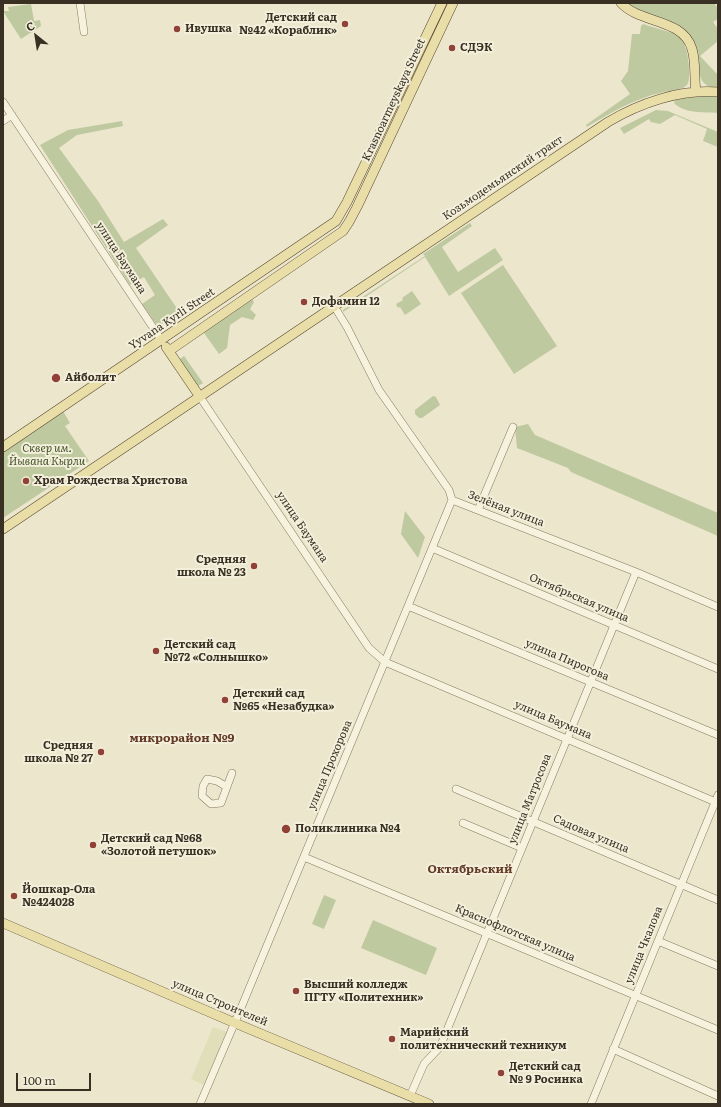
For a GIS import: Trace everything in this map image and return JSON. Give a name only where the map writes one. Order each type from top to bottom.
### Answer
[{"type":"main road","name":"Krasnoarmeyskaya Street","points":[[346,202],[442,3]]},
{"type":"main road","name":"Krasnoarmeyskaya Street","points":[[357,207],[453,3]]},
{"type":"main road","points":[[621,3],[635,14],[678,30],[688,41],[693,54],[696,92]]},
{"type":"main road","points":[[406,78],[416,82]]},
{"type":"main road","name":"Козьмодемьянский тракт","points":[[334,306],[615,118],[636,108],[679,94],[718,92]]},
{"type":"main road","points":[[393,104],[403,109]]},
{"type":"main road","points":[[168,351],[339,234],[349,222],[357,207],[346,202]]},
{"type":"main road","name":"Yyvana Kyrli Street","points":[[3,447],[332,225],[339,217],[346,202]]},
{"type":"main road","points":[[241,286],[248,296]]},
{"type":"main road","points":[[3,529],[334,306]]},
{"type":"main road","name":"улица Баумана","points":[[162,341],[200,397]]},
{"type":"main road","name":"улица Строителей","points":[[3,923],[235,1023],[429,1104]]},
{"type":"street","points":[[80,3],[84,32]]},
{"type":"street","name":"улица Баумана","points":[[3,102],[162,341]]},
{"type":"street","points":[[3,121],[12,115]]},
{"type":"street","name":"Зелёная улица","points":[[334,306],[347,327],[379,390],[449,490],[452,500],[636,572],[718,607]]},
{"type":"street","name":"улица Баумана","points":[[200,397],[369,648],[385,662],[567,739],[717,800]]},
{"type":"street","points":[[478,510],[513,427]]},
{"type":"street","name":"улица Прохорова","points":[[200,1104],[452,500]]},
{"type":"street","name":"Октябрьская улица","points":[[432,548],[718,669]]},
{"type":"street","name":"улица Матросова","points":[[410,1096],[424,1064],[440,1047],[636,572]]},
{"type":"street","name":"улица Пирогова","points":[[408,606],[718,735]]},
{"type":"street","points":[[227,787],[232,773]]},
{"type":"street","name":"Садовая улица","points":[[456,789],[718,900]]},
{"type":"street","name":"улица Чкалова","points":[[591,1104],[717,800]]},
{"type":"street","points":[[463,823],[522,848]]},
{"type":"street","name":"Краснофлотская улица","points":[[304,857],[718,1030]]},
{"type":"street","points":[[658,941],[718,966]]},
{"type":"street","points":[[613,1050],[718,1096]]},
{"type":"green space","points":[[628,3],[714,3],[718,8],[718,19],[713,22],[718,29],[718,41],[700,56],[718,75],[718,88],[710,87],[704,83],[700,77],[695,45],[680,27],[665,19],[642,12]]},
{"type":"green space","points":[[31,4],[34,21],[40,20],[41,26],[21,39],[3,11],[9,11],[8,7]]},
{"type":"green space","points":[[643,24],[679,35],[688,56],[688,83],[683,88],[663,92],[632,103],[587,127],[586,125],[630,94],[621,81],[628,71],[632,34],[640,34],[641,26]]},
{"type":"green space","points":[[698,95],[718,96],[718,113],[689,111],[678,107],[674,103],[676,98]]},
{"type":"green space","points":[[656,110],[668,111],[718,132],[718,147],[703,141],[707,129],[675,115],[660,124],[651,122],[649,119],[624,134],[620,128]]},
{"type":"green space","points":[[122,121],[123,126],[77,135],[59,148],[98,201],[124,242],[163,219],[168,225],[136,248],[180,313],[158,327],[142,304],[155,295],[144,277],[130,285],[40,145],[68,130]]},
{"type":"green space","points":[[470,223],[472,226],[442,247],[458,272],[495,248],[503,260],[449,296],[425,257],[343,312],[343,310],[425,256],[423,254]]},
{"type":"green space","points":[[503,265],[557,346],[514,374],[461,293]]},
{"type":"green space","points":[[412,291],[421,304],[405,315],[396,304],[403,300],[402,298]]},
{"type":"green space","points":[[248,299],[252,299],[254,302],[250,309],[256,315],[253,320],[242,317],[230,325],[227,348],[219,354],[204,333],[206,328]]},
{"type":"green space","points":[[184,356],[203,383],[198,386],[180,359]]},
{"type":"green space","points":[[433,396],[436,397],[440,405],[422,418],[419,418],[415,414],[415,410]]},
{"type":"green space","name":"Сквер им. Йывана Кырли","points":[[63,411],[70,423],[65,426],[89,461],[3,518],[3,451]]},
{"type":"green space","points":[[528,424],[535,435],[718,513],[718,536],[571,472],[568,468],[517,448],[515,427]]},
{"type":"green space","points":[[405,511],[425,537],[418,558],[401,534]]},
{"type":"green space","points":[[324,895],[336,900],[324,929],[312,924]]},
{"type":"green space","points":[[373,920],[437,948],[426,975],[361,948]]},
{"type":"green space","points":[[213,1027],[227,1032],[204,1085],[191,1079]]},
{"type":"place","name":"Детский сад №42 «Кораблик»","points":[[345,24]]},
{"type":"place","name":"Ивушка","points":[[177,29]]},
{"type":"place","name":"СДЭК","points":[[452,48]]},
{"type":"place","name":"Дофамин 12","points":[[304,302]]},
{"type":"place","name":"Айболит","points":[[56,378]]},
{"type":"place","name":"Храм Рождества Христова","points":[[26,481]]},
{"type":"place","name":"Средняя школа № 23","points":[[254,566]]},
{"type":"place","name":"Детский сад №72 «Солнышко»","points":[[156,651]]},
{"type":"place","name":"Детский сад №65 «Незабудка»","points":[[225,700]]},
{"type":"place","name":"Средняя школа № 27","points":[[101,752]]},
{"type":"place","name":"Поликлиника №4","points":[[286,829]]},
{"type":"place","name":"Детский сад №68 «Золотой петушок»","points":[[93,845]]},
{"type":"place","name":"Йошкар-Ола №424028","points":[[14,896]]},
{"type":"place","name":"Высший колледж ПГТУ «Политехник»","points":[[296,991]]},
{"type":"place","name":"Марийский политехнический техникум","points":[[392,1039]]},
{"type":"place","name":"Детский сад № 9 Росинка","points":[[501,1073]]},
{"type":"district","name":"микрорайон №9","points":[[182,738]]},
{"type":"district","name":"Октябрьский","points":[[470,869]]}]
